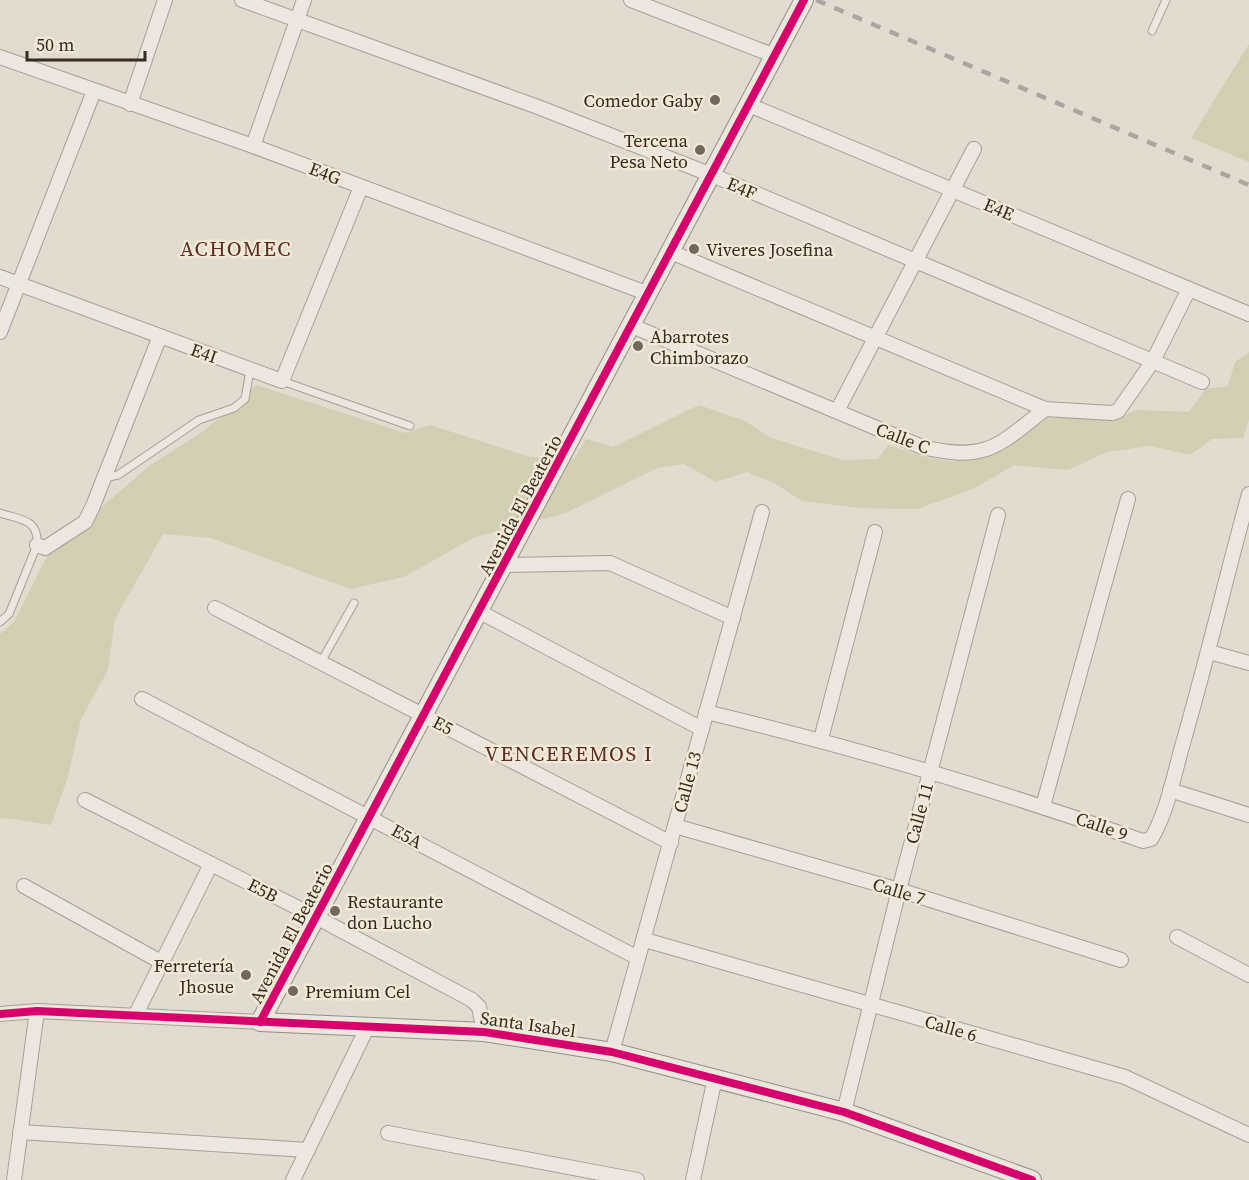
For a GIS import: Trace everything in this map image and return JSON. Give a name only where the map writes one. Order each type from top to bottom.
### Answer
[{"type":"street","points":[[130,104],[165,0]]},
{"type":"street","name":"E4F","points":[[242,0],[538,107],[712,175],[1202,382]]},
{"type":"street","points":[[253,146],[304,0]]},
{"type":"street","points":[[631,0],[775,56]]},
{"type":"street","name":"Avenida El Beaterio","points":[[260,1022],[565,453],[804,0]]},
{"type":"street","name":"E4G","points":[[0,57],[253,146],[649,294]]},
{"type":"street","points":[[0,332],[94,91]]},
{"type":"street","name":"E4E","points":[[749,105],[1249,314]]},
{"type":"street","points":[[837,411],[974,149]]},
{"type":"street","points":[[282,381],[361,187]]},
{"type":"street","points":[[671,252],[1045,409],[1112,413],[1118,411],[1153,361],[1189,289]]},
{"type":"street","name":"E4I","points":[[0,277],[282,381]]},
{"type":"street","name":"Calle C","points":[[632,326],[922,447],[954,454],[1000,445],[1045,409]]},
{"type":"street","points":[[37,545],[45,548],[85,522],[160,336]]},
{"type":"street","name":"Calle 9","points":[[706,712],[821,739],[930,774],[1043,806],[1143,841],[1151,839],[1158,828],[1170,790],[1209,652],[1249,494]]},
{"type":"street","points":[[1043,806],[1128,499]]},
{"type":"street","name":"Calle 13","points":[[612,1052],[645,940],[762,512]]},
{"type":"street","name":"Calle 11","points":[[844,1112],[898,890],[998,515]]},
{"type":"street","points":[[821,739],[875,532]]},
{"type":"street","points":[[505,565],[610,563],[733,618]]},
{"type":"street","name":"E5","points":[[215,608],[671,843]]},
{"type":"street","points":[[480,612],[702,729]]},
{"type":"street","points":[[1209,652],[1249,663]]},
{"type":"street","name":"E5A","points":[[142,699],[370,816],[638,958]]},
{"type":"street","points":[[1170,790],[1249,814]]},
{"type":"street","name":"E5B","points":[[85,800],[316,917],[472,1000],[479,1008],[484,1032]]},
{"type":"street","name":"Calle 7","points":[[675,826],[898,890],[1121,960]]},
{"type":"street","points":[[135,1016],[211,864]]},
{"type":"street","points":[[24,886],[161,962]]},
{"type":"street","points":[[1178,937],[1249,975]]},
{"type":"street","name":"Calle 6","points":[[645,940],[1125,1077],[1249,1135]]},
{"type":"street","points":[[14,1180],[37,1011]]},
{"type":"street","name":"Santa Isabel","points":[[0,1014],[37,1011],[484,1032],[612,1052],[844,1112],[1032,1180]]},
{"type":"street","points":[[293,1180],[368,1026]]},
{"type":"street","points":[[693,1180],[715,1078]]},
{"type":"street","points":[[20,1132],[308,1150]]},
{"type":"street","points":[[388,1133],[577,1174],[637,1180]]},
{"type":"lane","points":[[1152,31],[1166,0]]},
{"type":"lane","points":[[104,478],[118,475],[199,420],[234,408],[245,399],[250,370]]},
{"type":"lane","name":"E4I","points":[[282,381],[410,426]]},
{"type":"lane","points":[[0,513],[30,523],[36,528],[37,545],[9,614],[0,622]]},
{"type":"lane","points":[[321,662],[354,603]]},
{"type":"shaded area","points":[[1249,44],[1249,162],[1191,138]]},
{"type":"shaded area","points":[[1249,352],[1249,419],[1243,438],[1212,439],[1190,455],[1151,446],[1106,452],[1068,470],[1014,465],[973,489],[917,509],[859,508],[802,501],[774,483],[747,472],[716,482],[684,464],[657,468],[566,513],[475,537],[404,577],[350,589],[211,538],[163,534],[115,619],[108,670],[81,719],[67,780],[51,825],[0,819],[0,634],[14,622],[48,554],[78,535],[103,506],[148,467],[205,430],[256,385],[405,433],[430,425],[530,457],[574,459],[586,439],[613,447],[699,405],[745,421],[771,438],[843,460],[878,459],[888,445],[921,456],[954,462],[1002,451],[1051,415],[1111,419],[1138,410],[1189,412],[1206,389],[1228,386],[1235,362]]},
{"type":"railway","points":[[816,0],[1249,185]]},
{"type":"cycle path","points":[[260,1022],[804,0]]},
{"type":"cycle path","points":[[0,1014],[37,1011],[484,1032],[612,1052],[844,1112],[1032,1180]]},
{"type":"place","name":"Comedor Gaby","points":[[715,100]]},
{"type":"place","name":"Tercena Pesa Neto","points":[[700,150]]},
{"type":"place","name":"Viveres Josefina","points":[[694,249]]},
{"type":"place","name":"Abarrotes Chimborazo","points":[[638,346]]},
{"type":"place","name":"Restaurante don Lucho","points":[[335,911]]},
{"type":"place","name":"Ferretería Jhosue","points":[[246,975]]},
{"type":"place","name":"Premium Cel","points":[[293,991]]},
{"type":"district","name":"ACHOMEC","points":[[236,248]]},
{"type":"district","name":"VENCEREMOS I","points":[[569,753]]}]
